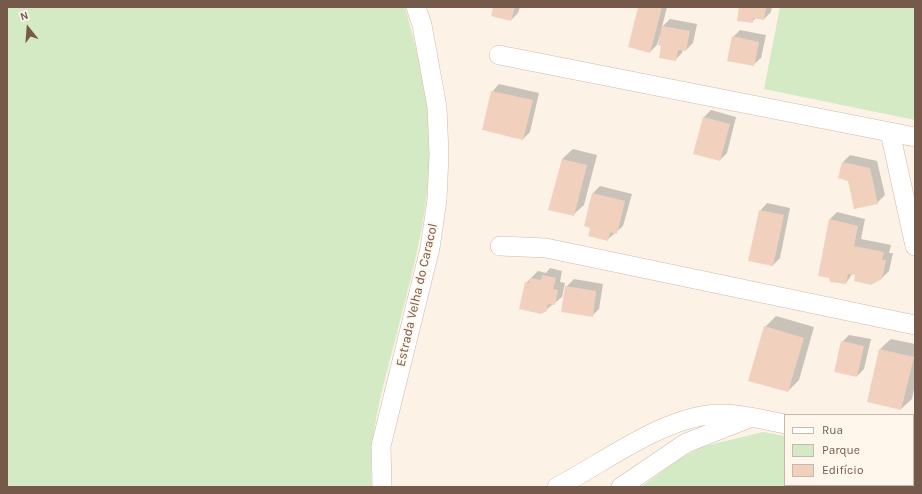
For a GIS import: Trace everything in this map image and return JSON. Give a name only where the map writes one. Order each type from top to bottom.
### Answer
[{"type":"street","name":"Estrada Velha do Caracol","points":[[382,487],[381,446],[430,248],[437,200],[439,154],[437,106],[422,25],[416,7]]},
{"type":"street","points":[[499,55],[915,137]]},
{"type":"street","points":[[890,132],[915,246]]},
{"type":"street","points":[[500,246],[546,248],[915,324]]},
{"type":"street","points":[[558,487],[614,453],[667,428],[697,417],[722,414],[784,424]]},
{"type":"street","points":[[621,487],[686,443],[750,418]]},
{"type":"green space","points":[[7,7],[405,7],[420,64],[428,107],[430,147],[429,173],[427,198],[418,247],[375,424],[371,466],[372,487],[7,487]]},
{"type":"green space","points":[[780,7],[915,7],[915,120],[764,89]]},
{"type":"green space","points":[[763,432],[784,436],[784,486],[914,486],[914,462],[915,487],[641,487],[678,460],[701,447]]},
{"type":"building","points":[[493,7],[515,7],[511,21],[491,16]]},
{"type":"building","points":[[638,7],[662,7],[650,53],[628,47]]},
{"type":"building","points":[[739,7],[766,7],[764,20],[753,18],[753,23],[737,21]]},
{"type":"building","points":[[662,26],[690,31],[686,51],[678,50],[676,61],[659,58],[661,46],[658,45]]},
{"type":"building","points":[[732,36],[759,42],[754,66],[727,61]]},
{"type":"building","points":[[491,91],[533,100],[523,140],[482,130]]},
{"type":"building","points":[[703,117],[730,124],[720,161],[693,154]]},
{"type":"building","points":[[562,159],[587,165],[574,216],[548,210]]},
{"type":"building","points":[[842,162],[870,168],[878,204],[854,209],[848,181],[838,178]]},
{"type":"building","points":[[592,193],[625,201],[617,234],[610,232],[608,241],[588,236],[590,228],[584,226]]},
{"type":"building","points":[[759,210],[784,215],[773,266],[748,261]]},
{"type":"building","points":[[829,219],[858,226],[854,246],[884,252],[882,260],[886,260],[882,279],[871,285],[854,281],[855,275],[848,274],[846,284],[830,282],[829,278],[818,276]]},
{"type":"building","points":[[542,275],[556,278],[553,289],[558,290],[555,305],[548,304],[547,311],[541,314],[519,309],[525,282],[529,283],[530,278],[541,280]]},
{"type":"building","points":[[565,286],[596,291],[593,317],[561,312]]},
{"type":"building","points":[[764,326],[804,338],[788,392],[748,381]]},
{"type":"building","points":[[841,341],[864,346],[857,377],[834,372]]},
{"type":"building","points":[[879,349],[914,357],[901,410],[867,402]]}]
